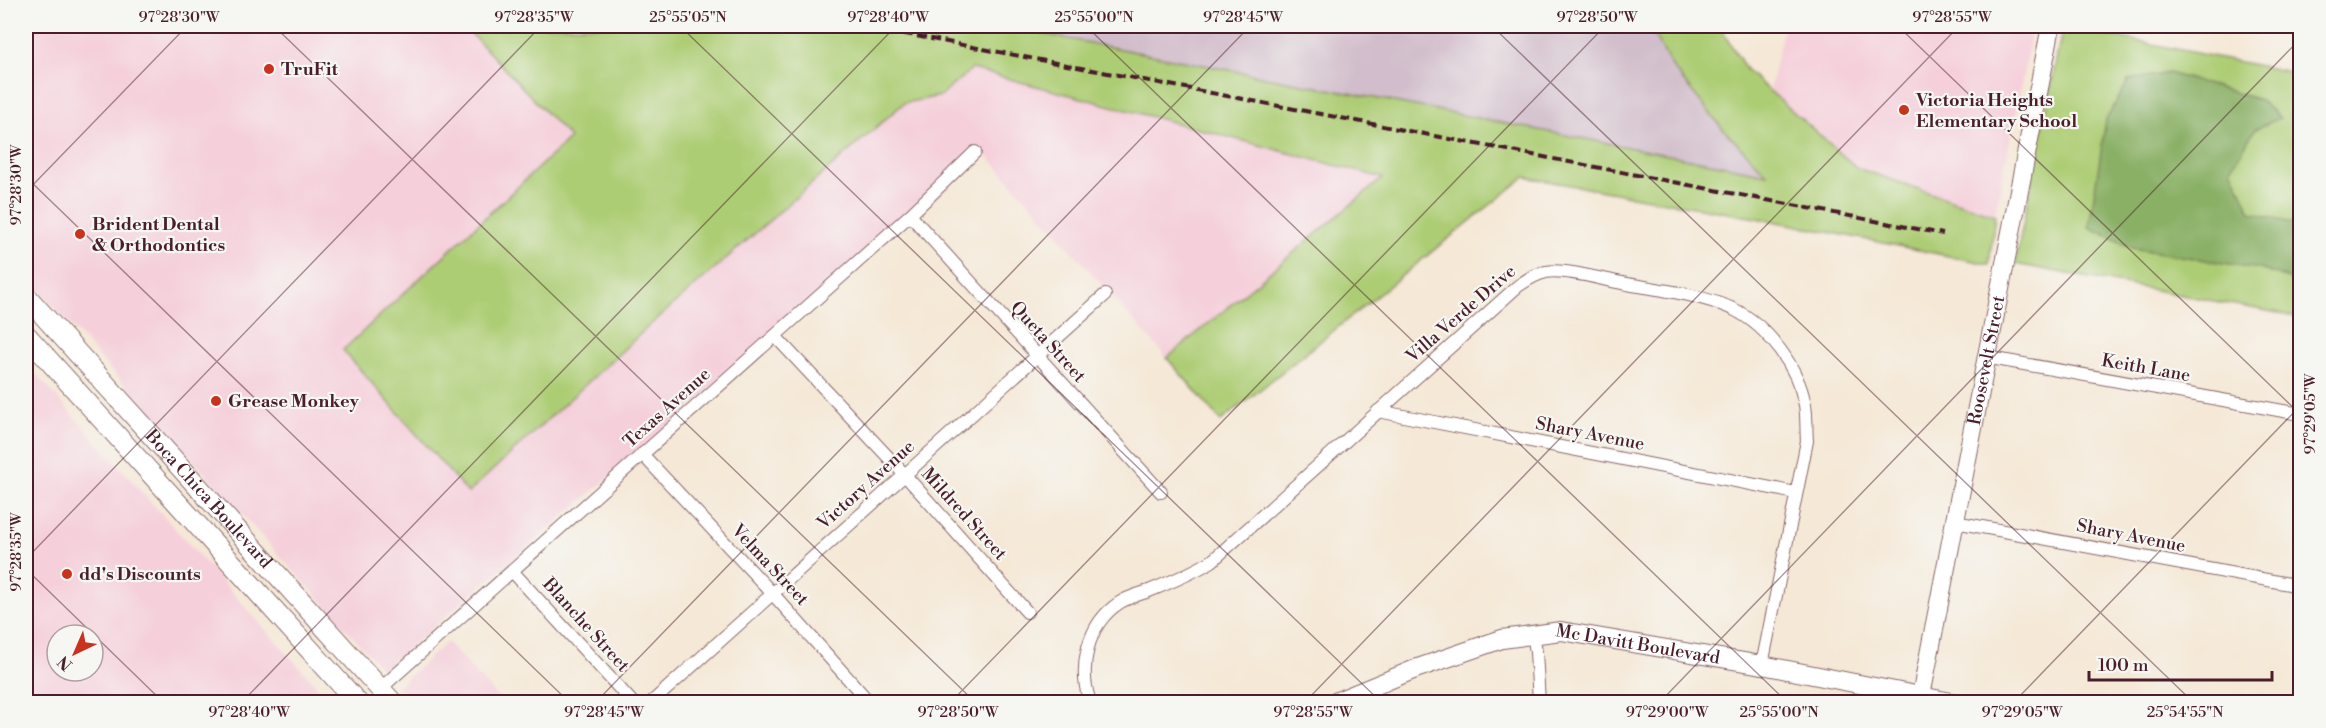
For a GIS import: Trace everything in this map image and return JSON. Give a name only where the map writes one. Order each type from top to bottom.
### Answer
[{"type":"main road","name":"Boca Chica Boulevard","points":[[26,296],[386,696]]},
{"type":"main road","name":"Boca Chica Boulevard","points":[[26,335],[357,702]]},
{"type":"street","name":"Roosevelt Street","points":[[1920,699],[2051,26]]},
{"type":"street","name":"Texas Avenue","points":[[386,696],[513,572],[642,453],[910,215],[975,152]]},
{"type":"street","name":"Queta Street","points":[[910,215],[1161,492]]},
{"type":"street","name":"Villa Verde Drive","points":[[1090,702],[1084,674],[1086,652],[1106,616],[1119,603],[1192,573],[1212,561],[1518,286],[1533,276],[1548,271],[1582,275],[1708,300],[1733,309],[1751,319],[1769,338],[1781,352],[1796,379],[1805,405],[1807,441],[1762,665]]},
{"type":"street","name":"Victory Avenue","points":[[652,702],[1105,295]]},
{"type":"street","name":"Mildred Street","points":[[775,336],[904,474],[1027,612]]},
{"type":"street","name":"Keith Lane","points":[[1985,357],[2301,414]]},
{"type":"street","name":"Shary Avenue","points":[[1378,411],[1796,493]]},
{"type":"street","name":"Velma Street","points":[[642,453],[869,702]]},
{"type":"street","name":"Shary Avenue","points":[[1955,522],[2301,586]]},
{"type":"street","name":"Blanche Street","points":[[513,572],[632,702]]},
{"type":"street","name":"Mc Davitt Boulevard","points":[[1335,702],[1502,639],[1561,630],[1762,665],[1920,699],[1951,702]]},
{"type":"street","points":[[1533,633],[1539,702]]},
{"type":"shaded area","points":[[26,26],[479,26],[577,132],[411,288],[468,493],[649,326],[904,103],[940,96],[972,69],[1383,178],[1167,358],[987,155],[383,670],[26,276]]},
{"type":"shaded area","points":[[1001,26],[1649,26],[1673,68],[1723,129],[1769,175]]},
{"type":"shaded area","name":"Victoria Heights Elementary School","points":[[1784,26],[2033,26],[1995,215],[1857,168],[1813,127],[1769,92]]},
{"type":"shaded area","points":[[26,363],[292,659],[332,702],[26,702]]},
{"type":"shaded area","points":[[447,642],[502,702],[409,702],[396,688]]},
{"type":"green space","points":[[464,26],[1002,26],[1767,174],[1723,129],[1673,68],[1649,26],[1719,26],[1747,71],[1857,168],[1995,215],[1989,264],[1773,221],[1525,177],[1221,421],[1167,358],[1383,178],[972,69],[940,96],[904,103],[649,326],[468,493],[343,350],[570,138]]},
{"type":"green space","points":[[2063,26],[2300,74],[2300,317],[2015,264]]},
{"type":"green space","points":[[2169,73],[2260,100],[2280,118],[2255,129],[2231,169],[2251,212],[2300,225],[2300,283],[2260,269],[2132,248],[2089,227],[2106,120],[2129,80]]},
{"type":"waterway","points":[[26,67],[33,26]]},
{"type":"railway","points":[[864,26],[1943,234]]},
{"type":"place","name":"TruFit","points":[[269,69]]},
{"type":"place","name":"Victoria Heights Elementary School","points":[[1904,110]]},
{"type":"place","name":"Brident Dental & Orthodontics","points":[[80,234]]},
{"type":"place","name":"Grease Monkey","points":[[216,401]]},
{"type":"place","name":"dd's Discounts","points":[[67,574]]}]
